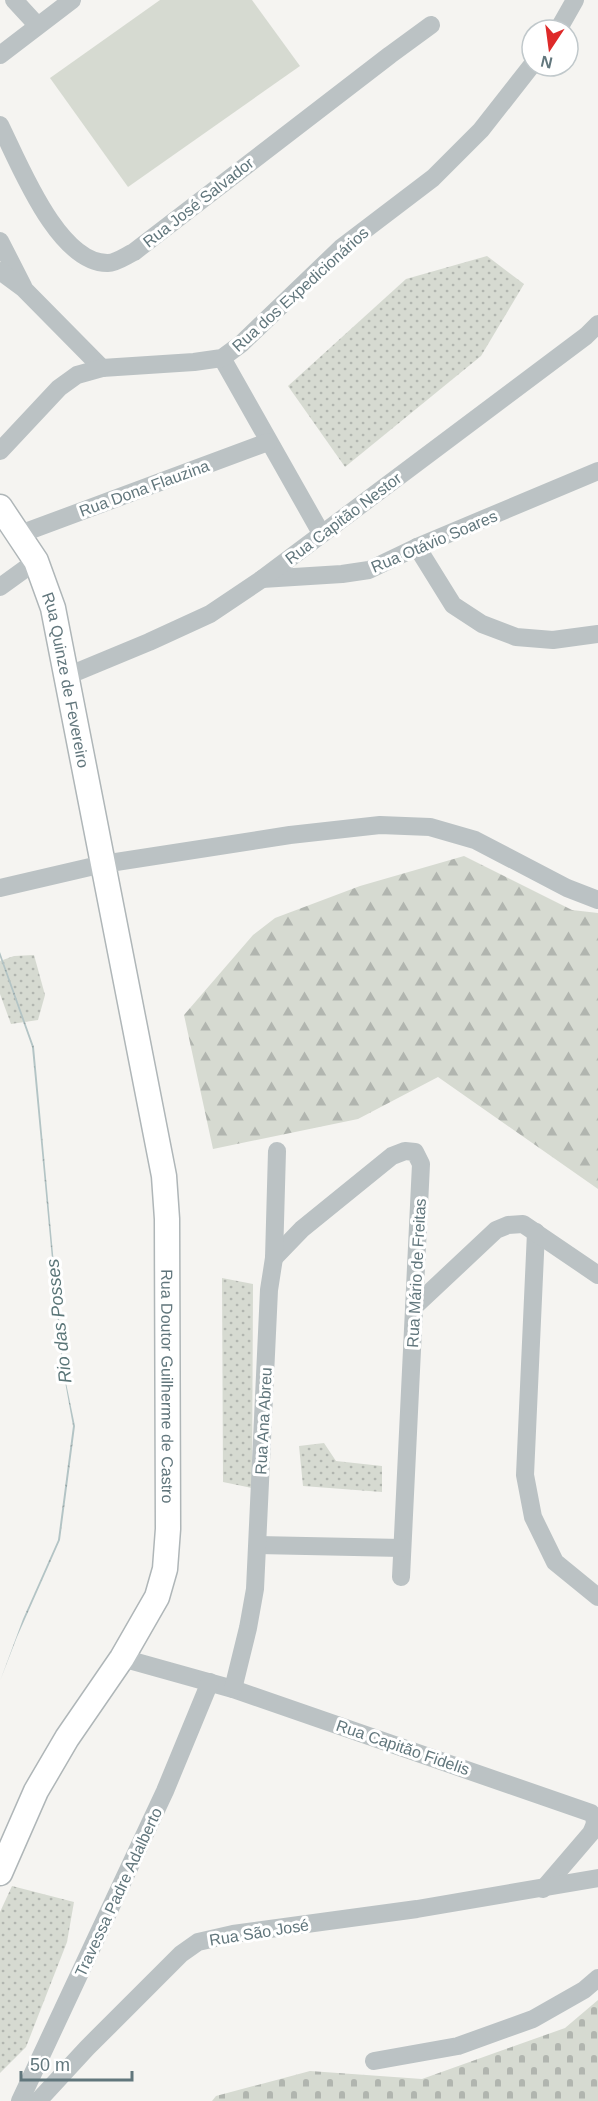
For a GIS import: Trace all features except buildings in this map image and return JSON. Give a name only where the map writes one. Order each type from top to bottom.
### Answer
[{"type":"main road","name":"Rua Quinze de Fevereiro","points":[[0,507],[36,561],[53,608],[103,864]]},
{"type":"main road","name":"Rua Doutor Guilherme de Castro","points":[[0,1873],[36,1791],[67,1738],[122,1658],[157,1597],[165,1569],[168,1529],[167,1219],[164,1176],[103,864]]},
{"type":"street","points":[[14,0],[37,25]]},
{"type":"street","points":[[0,55],[72,0]]},
{"type":"street","points":[[565,18],[575,0]]},
{"type":"street","name":"Rua José Salvador","points":[[0,125],[57,232],[84,257],[109,263],[134,252],[431,25]]},
{"type":"street","name":"Rua dos Expedicionários","points":[[0,451],[58,388],[77,375],[102,368],[222,358],[241,344],[341,248],[433,178],[481,130],[522,78]]},
{"type":"street","points":[[0,241],[23,288]]},
{"type":"street","points":[[0,271],[23,288],[102,368]]},
{"type":"street","name":"Rua Capitão Nestor","points":[[67,676],[210,614],[262,579],[482,415],[586,336],[598,324]]},
{"type":"street","points":[[222,358],[321,533]]},
{"type":"street","name":"Rua Dona Flauzina","points":[[20,534],[268,442]]},
{"type":"street","name":"Rua Otávio Soares","points":[[262,579],[369,570],[417,547],[598,471]]},
{"type":"street","points":[[417,547],[453,605],[482,624],[516,637],[553,640],[598,634]]},
{"type":"street","points":[[0,587],[36,561]]},
{"type":"street","points":[[2,887],[103,864],[290,835],[369,826],[430,827],[475,840],[567,888],[598,900]]},
{"type":"street","name":"Rua Ana Abreu","points":[[233,1689],[255,1588],[269,1290],[274,1258],[277,1151]]},
{"type":"street","name":"Rua Mário de Freitas","points":[[274,1258],[302,1229],[392,1156],[405,1151],[415,1152],[422,1164],[401,1577]]},
{"type":"street","points":[[414,1307],[496,1230],[508,1225],[523,1224],[598,1275]]},
{"type":"street","points":[[536,1232],[525,1475],[533,1516],[555,1562],[598,1597]]},
{"type":"street","points":[[258,1545],[402,1548]]},
{"type":"street","name":"Rua Capitão Fidelis","points":[[122,1658],[233,1689],[591,1813],[595,1818],[591,1833],[543,1889]]},
{"type":"street","name":"Travessa Padre Adalberto","points":[[20,2101],[165,1791],[210,1682]]},
{"type":"street","name":"Rua São José","points":[[38,2101],[182,1954],[198,1942],[232,1934],[417,1909],[598,1878]]},
{"type":"street","points":[[374,2061],[458,2046],[533,2019],[584,1990],[598,1978]]},
{"type":"green space","points":[[160,0],[252,0],[300,66],[128,187],[50,78]]},
{"type":"green space","points":[[487,256],[524,284],[481,356],[345,467],[288,386],[406,279]]},
{"type":"green space","points":[[464,856],[572,910],[598,913],[598,1189],[438,1077],[358,1119],[213,1149],[184,1015],[253,935],[275,918],[360,886]]},
{"type":"green space","points":[[34,955],[45,995],[38,1020],[11,1024],[0,994],[0,961],[14,956]]},
{"type":"green space","points":[[222,1278],[253,1284],[252,1488],[223,1482]]},
{"type":"green space","points":[[324,1443],[336,1461],[382,1466],[382,1492],[303,1486],[299,1446]]},
{"type":"green space","points":[[12,1886],[74,1902],[67,1942],[26,2047],[0,2073],[0,1912]]},
{"type":"green space","points":[[598,2000],[598,2101],[212,2101],[216,2096],[310,2071],[422,2079],[565,2028]]},
{"type":"water","name":"Rio das Posses","points":[[0,952],[34,1047],[64,1373],[75,1426],[60,1540],[0,1681],[23,1619],[58,1540],[73,1426],[62,1365],[32,1047]]}]
